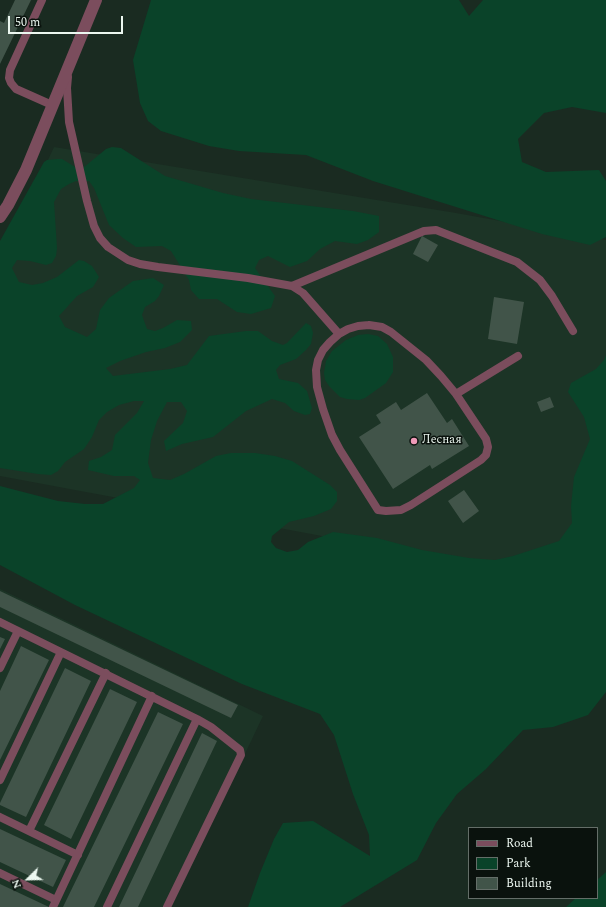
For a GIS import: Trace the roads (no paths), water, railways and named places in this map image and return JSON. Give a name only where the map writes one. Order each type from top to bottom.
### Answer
[{"type":"street","points":[[0,217],[26,170],[96,0]]},
{"type":"lane","points":[[42,0],[10,70],[9,78],[16,89],[52,105]]},
{"type":"lane","points":[[70,62],[67,88],[69,122],[94,226],[100,238],[108,247],[128,260],[140,264],[248,278],[292,286],[303,293],[339,334]]},
{"type":"lane","points":[[292,286],[424,231],[436,230],[517,262],[540,280],[552,296],[573,331]]},
{"type":"lane","points":[[369,325],[382,327],[391,332],[426,360],[456,394],[486,439],[488,447],[486,455],[481,460],[411,506],[401,510],[386,512],[378,510],[340,450],[332,434],[323,410],[317,387],[316,370],[318,360],[327,346],[339,334],[358,326],[369,325]]},
{"type":"lane","points":[[456,394],[518,356]]},
{"type":"lane","points":[[0,622],[197,719],[211,727],[240,750],[241,755],[167,907]]},
{"type":"lane","points":[[0,668],[18,631]]},
{"type":"lane","points":[[0,780],[61,652]]},
{"type":"lane","points":[[29,832],[106,673]]},
{"type":"lane","points":[[0,873],[55,903],[152,696]]},
{"type":"lane","points":[[107,907],[197,719]]},
{"type":"lane","points":[[0,817],[78,855]]},
{"type":"place","name":"Лесная","points":[[414,441]]}]
